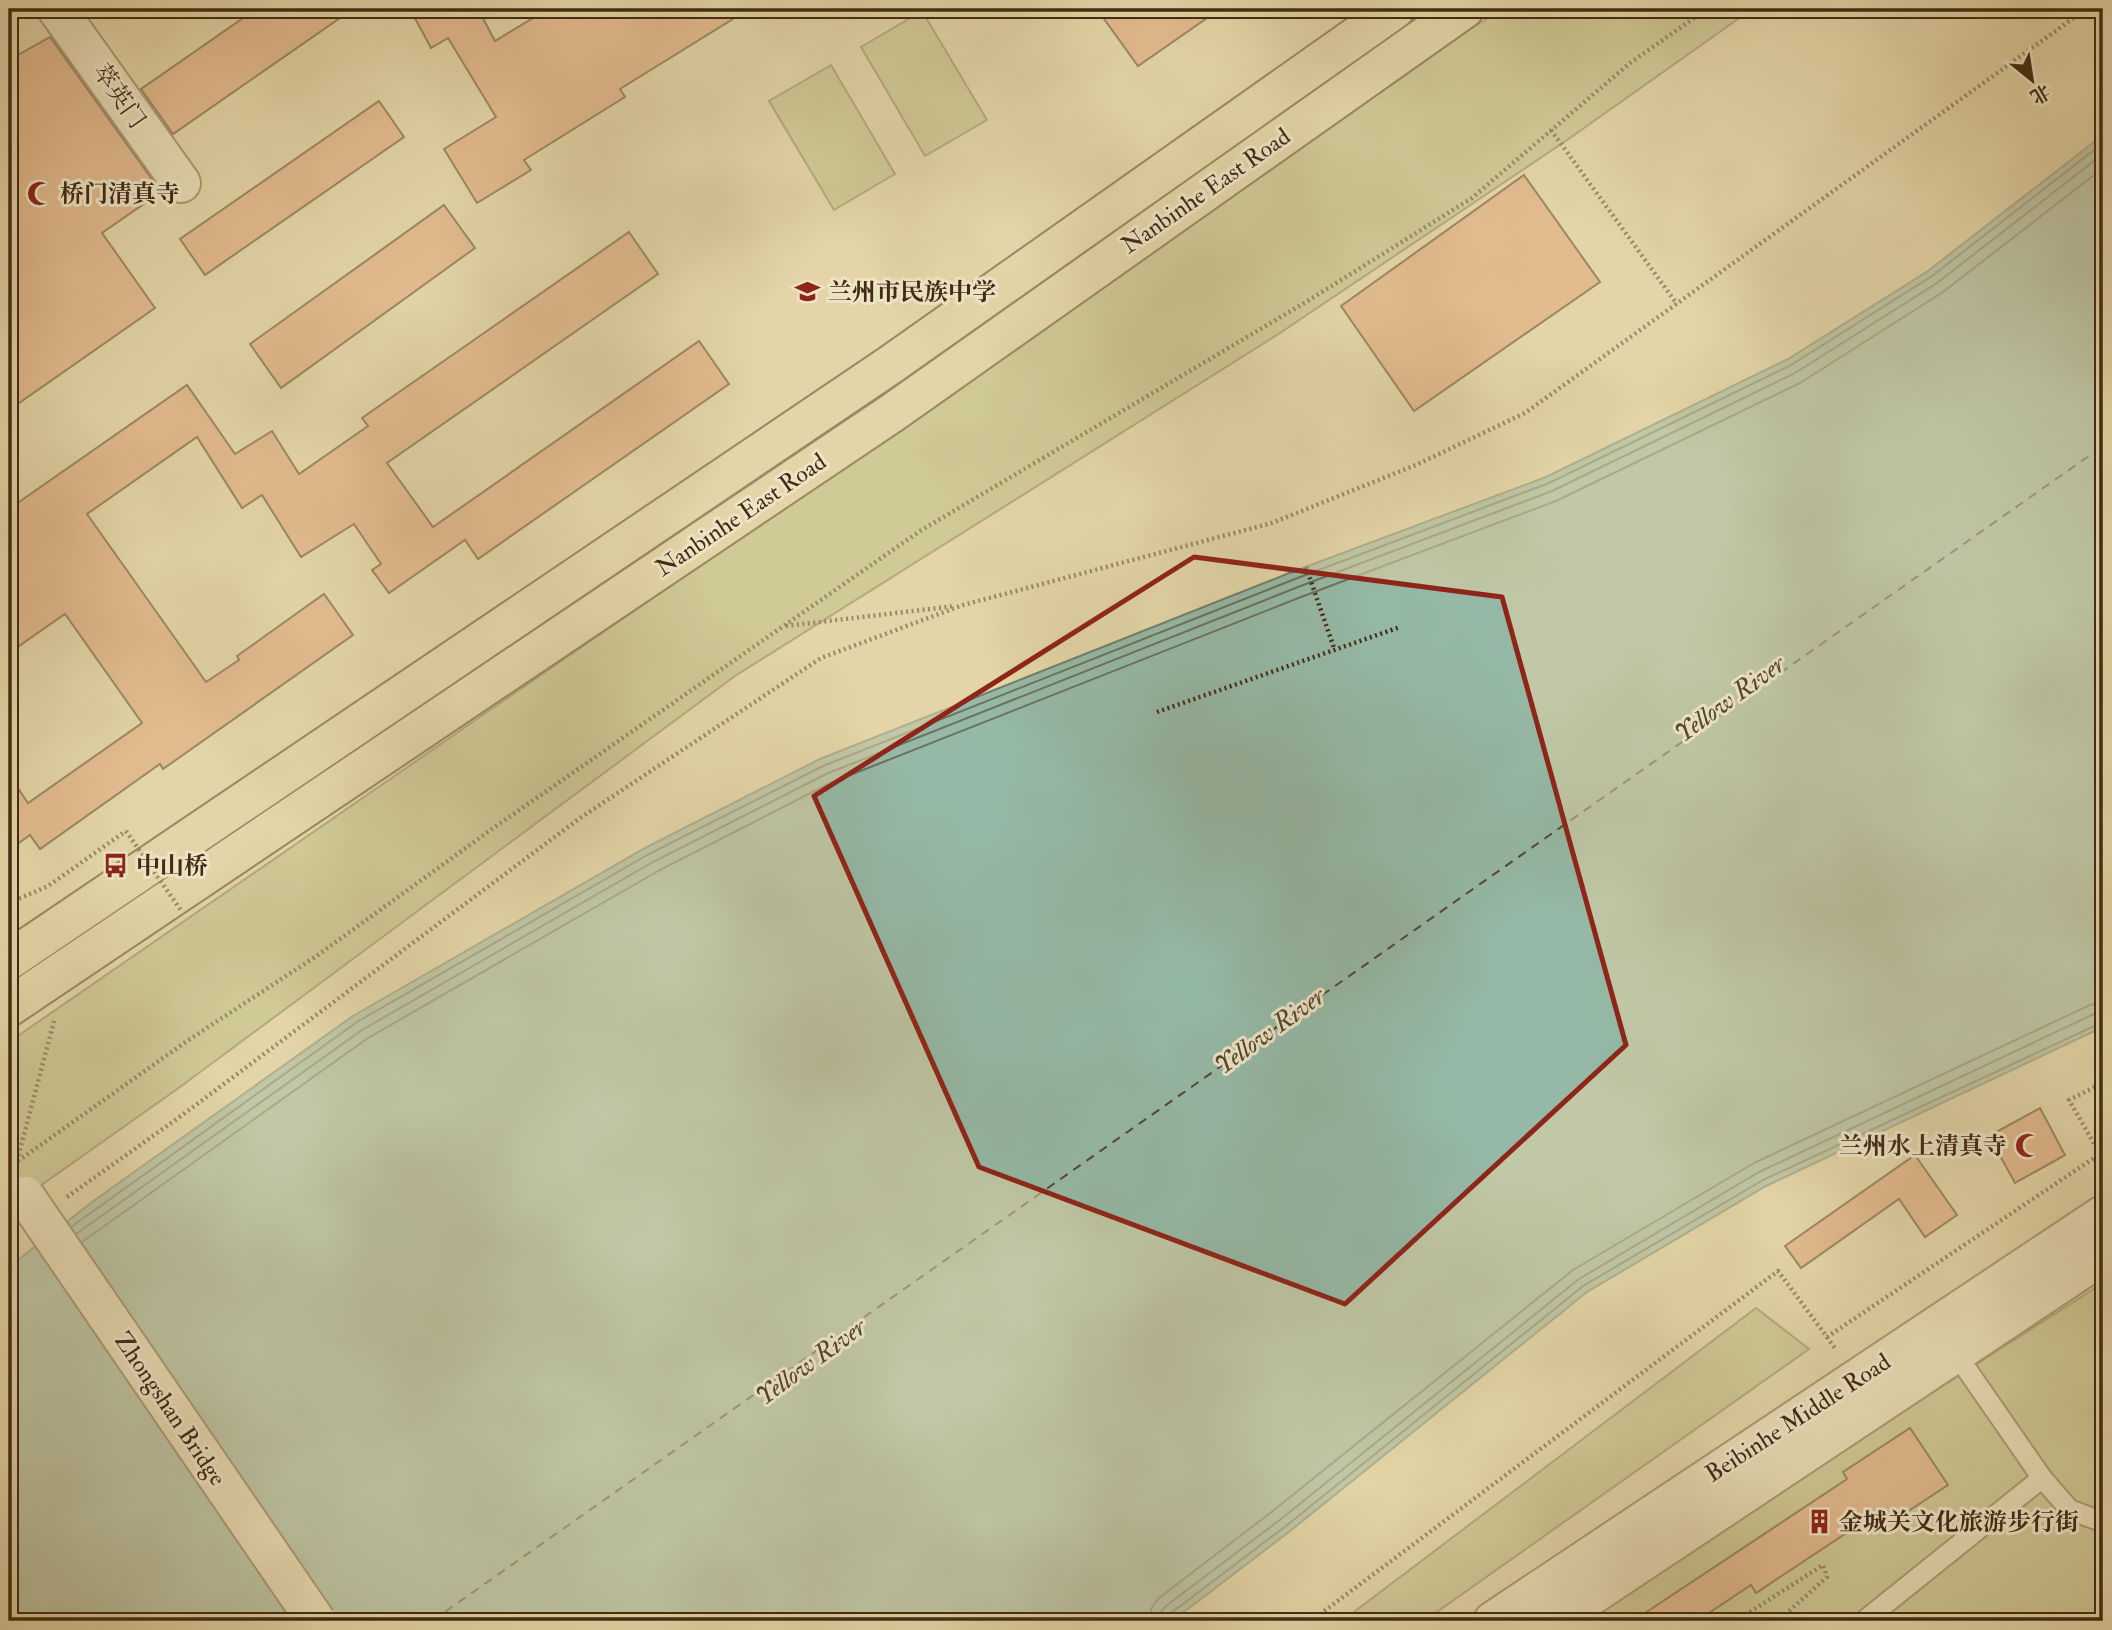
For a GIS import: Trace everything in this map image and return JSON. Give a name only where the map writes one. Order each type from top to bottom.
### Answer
[{"type":"highway","name":"Nanbinhe East Road","points":[[9,960],[850,392],[1395,9]]},
{"type":"highway","name":"Nanbinhe East Road","points":[[9,1007],[892,413],[1464,9]]},
{"type":"street","name":"萃英门","points":[[57,9],[181,183]]},
{"type":"street","name":"Zhongshan Bridge","points":[[17,1176],[316,1621]]},
{"type":"street","name":"Beibinhe Middle Road","points":[[1553,1621],[1814,1447],[2103,1215]]},
{"type":"street","name":"Beibinhe Middle Road","points":[[1493,1621],[1795,1419],[1948,1341],[2103,1255]]},
{"type":"lane","points":[[1948,1341],[2042,1478],[2070,1510],[2103,1522]]},
{"type":"lane","points":[[1864,1621],[2042,1478]]},
{"type":"path","points":[[17,1176],[187,1041],[315,957],[492,829],[920,531],[1306,302],[1472,198],[1630,63],[1707,9]]},
{"type":"path","points":[[62,1200],[181,1116],[580,818],[821,658],[963,605],[1272,523],[1418,464],[1525,413],[2086,9]]},
{"type":"path","points":[[1551,130],[1676,304]]},
{"type":"path","points":[[1306,567],[1334,648]]},
{"type":"path","points":[[785,626],[963,605]]},
{"type":"path","points":[[1157,712],[1400,627]]},
{"type":"path","points":[[9,903],[48,886],[126,831],[182,912]]},
{"type":"path","points":[[17,1176],[57,1008]]},
{"type":"path","points":[[1311,1621],[1778,1271],[1827,1337],[2100,1154],[2068,1100],[2103,1083]]},
{"type":"path","points":[[1736,1621],[1823,1565],[1827,1577],[1778,1621]]},
{"type":"highlighted area","points":[[1194,557],[1502,597],[1626,1045],[1345,1304],[979,1167],[814,796]]},
{"type":"green space","points":[[1504,9],[1752,9],[1570,138],[1277,335],[735,676],[180,1087],[9,1208],[9,1042],[993,363],[1444,44]]},
{"type":"green space","points":[[922,11],[987,120],[925,156],[861,47]]},
{"type":"green space","points":[[831,65],[895,174],[834,210],[769,101]]},
{"type":"green space","points":[[2103,1283],[2103,1621],[1585,1621],[1680,1554]]},
{"type":"green space","points":[[1756,1308],[1809,1349],[1424,1621],[1342,1621]]},
{"type":"water","name":"Yellow River","points":[[2103,135],[2103,1027],[1766,1186],[1587,1292],[1290,1531],[1172,1621],[9,1621],[9,1267],[92,1202],[353,1016],[645,848],[820,759],[1292,572],[1546,477],[1788,359],[1928,271]]},
{"type":"building","points":[[256,9],[353,9],[173,134],[141,89]]},
{"type":"building","points":[[410,9],[478,9],[495,41],[548,9],[749,9],[620,89],[625,97],[524,160],[531,170],[477,203],[444,149],[496,117],[448,38],[431,48]]},
{"type":"building","points":[[1097,9],[1220,9],[1138,66]]},
{"type":"building","points":[[50,37],[161,192],[102,233],[155,308],[9,410],[9,60]]},
{"type":"building","points":[[379,101],[404,137],[205,275],[180,239]]},
{"type":"building","points":[[1524,175],[1600,282],[1414,411],[1341,306]]},
{"type":"building","points":[[444,205],[475,248],[281,388],[250,344]]},
{"type":"building","points":[[629,232],[658,274],[387,463],[433,527],[699,341],[729,384],[478,559],[465,540],[389,593],[372,570],[381,564],[354,524],[301,557],[262,495],[242,508],[197,437],[87,514],[206,682],[239,660],[237,656],[324,594],[353,635],[163,769],[160,764],[40,849],[30,835],[9,850],[9,775],[28,803],[142,723],[65,614],[9,653],[9,509],[187,385],[235,454],[272,431],[299,474],[368,426],[362,418]]},
{"type":"building","name":"兰州水上清真寺","points":[[2040,1108],[2065,1155],[2015,1183],[1989,1136]]},
{"type":"building","points":[[1915,1155],[1957,1215],[1925,1237],[1899,1199],[1801,1268],[1785,1246]]},
{"type":"building","name":"金城关文化旅游步行街","points":[[1910,1428],[1948,1485],[1881,1529],[1872,1516],[1756,1593],[1751,1585],[1697,1621],[1633,1621],[1847,1479],[1843,1472]]},
{"type":"ferry route","points":[[432,1621],[2103,446]]},
{"type":"place","name":"桥门清真寺","points":[[40,194]]},
{"type":"place","name":"兰州市民族中学","points":[[808,292]]},
{"type":"place","name":"中山桥","points":[[116,866]]},
{"type":"place","name":"兰州水上清真寺","points":[[2027,1146]]},
{"type":"place","name":"金城关文化旅游步行街","points":[[1819,1522]]}]
